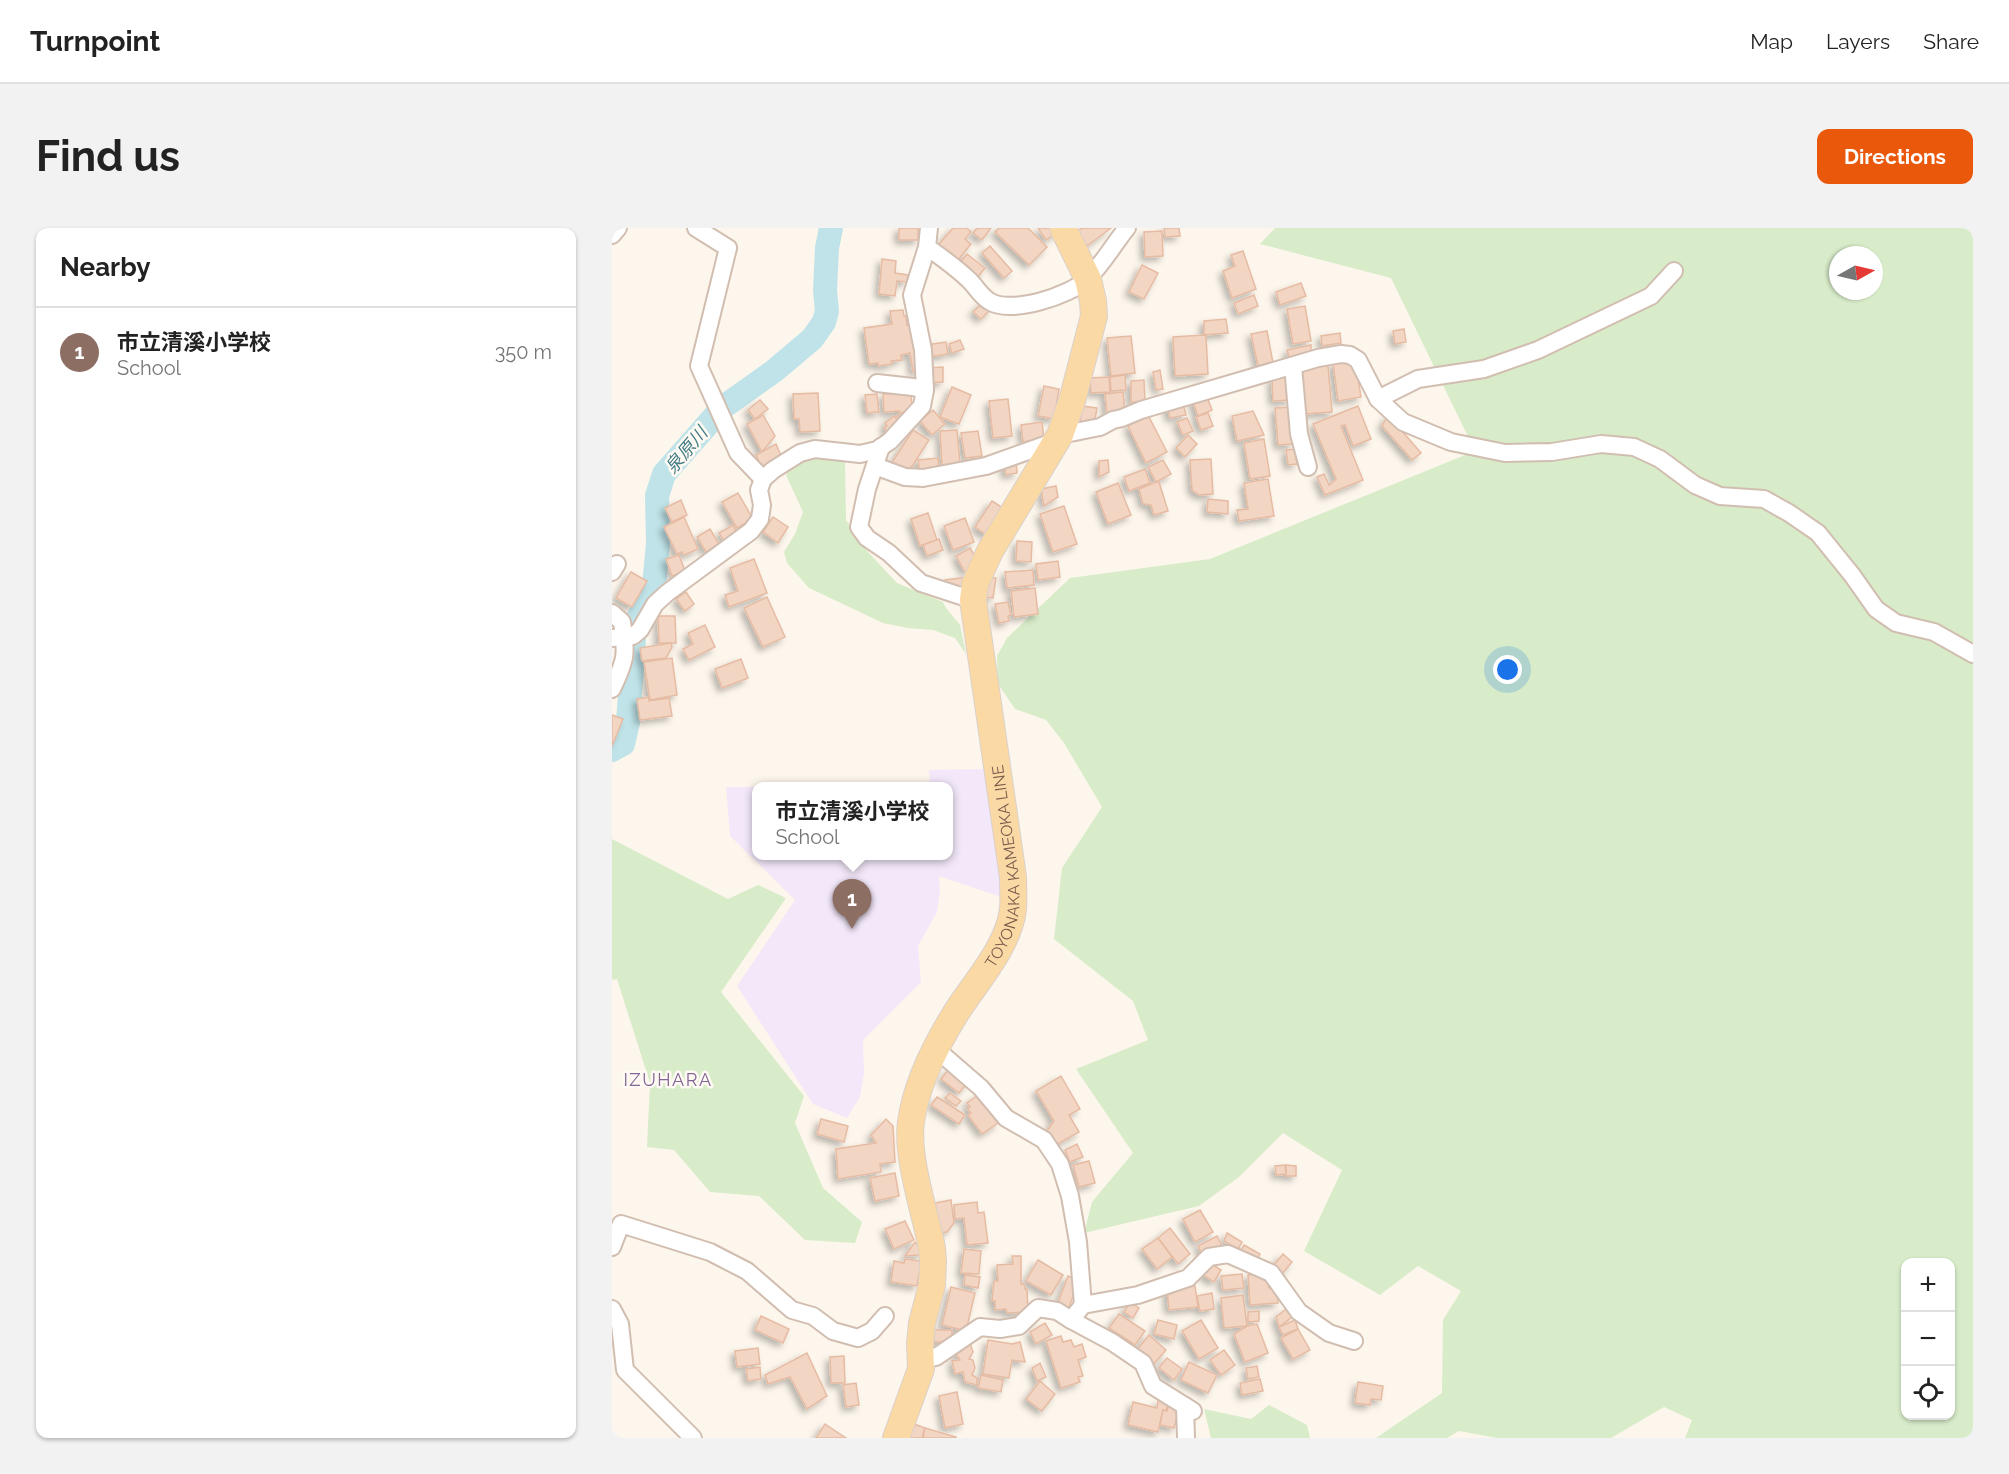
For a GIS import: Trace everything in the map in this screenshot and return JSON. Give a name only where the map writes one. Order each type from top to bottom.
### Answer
[{"type":"main road","name":"TOYONAKA KAMEOKA LINE","points":[[896,1438],[921,1369],[922,1323],[932,1286],[932,1248],[912,1153],[911,1124],[918,1093],[936,1049],[953,1017],[1004,938],[1013,910],[1013,877],[973,600],[975,584],[990,551],[1058,438],[1072,401],[1094,316],[1088,279],[1063,228]]},
{"type":"street","points":[[612,236],[618,228]]},
{"type":"street","points":[[696,228],[728,248],[699,366],[738,453],[763,479]]},
{"type":"street","points":[[932,235],[949,263],[970,281],[986,300],[995,305],[1014,307],[1029,305],[1077,288],[1107,257],[1126,228]]},
{"type":"street","points":[[618,638],[633,636],[640,630],[655,604],[667,593],[751,531],[760,519],[762,506],[759,490],[763,479],[773,470],[800,453],[815,449],[860,454],[881,447],[890,441],[922,406],[925,390],[923,350],[912,295],[932,235]]},
{"type":"street","points":[[1378,399],[1418,379],[1484,369],[1538,350],[1651,296],[1674,271]]},
{"type":"street","points":[[874,466],[905,477],[923,478],[986,465],[1058,438],[1100,427],[1141,410],[1293,366],[1341,354],[1350,355],[1358,360],[1378,399],[1403,422],[1451,442],[1505,453],[1552,452],[1601,444],[1634,447],[1660,459],[1695,485],[1720,496],[1764,499],[1818,533],[1876,609],[1896,623],[1934,632],[1973,654]]},
{"type":"street","points":[[1293,366],[1299,434],[1308,466]]},
{"type":"street","points":[[877,383],[925,390]]},
{"type":"street","points":[[881,447],[867,489],[859,527],[867,538],[889,553],[921,583],[973,600]]},
{"type":"street","points":[[612,613],[622,622],[618,638]]},
{"type":"street","points":[[612,689],[624,666],[626,647],[618,638]]},
{"type":"street","points":[[936,1049],[981,1088],[1006,1118],[1044,1140],[1060,1164],[1070,1196],[1078,1242],[1083,1305]]},
{"type":"street","points":[[612,1247],[621,1224],[710,1252],[747,1271],[792,1310],[813,1316],[833,1331],[858,1338],[872,1332],[885,1316]]},
{"type":"street","points":[[1071,1320],[1083,1305],[1138,1295],[1188,1278],[1209,1257],[1227,1254],[1271,1273],[1299,1312],[1329,1333],[1354,1341]]},
{"type":"street","points":[[921,1360],[936,1357],[980,1327],[1000,1329],[1019,1326],[1038,1308],[1057,1311],[1112,1341],[1143,1363],[1152,1386],[1189,1408],[1186,1438]]},
{"type":"street","points":[[612,1309],[620,1324],[625,1371],[693,1438]]},
{"type":"shaded area","points":[[985,769],[1007,899],[939,876],[940,891],[937,912],[918,946],[921,982],[863,1040],[864,1073],[860,1097],[847,1118],[813,1104],[737,986],[795,900],[754,860],[953,860],[953,782],[930,782],[929,770]]},
{"type":"shaded area","points":[[726,787],[752,787],[752,858],[730,836]]},
{"type":"green space","points":[[1275,228],[1973,228],[1973,1438],[1685,1438],[1692,1420],[1664,1407],[1611,1438],[1497,1438],[1459,1431],[1447,1438],[1376,1438],[1442,1393],[1443,1320],[1461,1291],[1418,1266],[1380,1295],[1304,1251],[1342,1170],[1283,1133],[1239,1177],[1199,1206],[1084,1233],[1092,1202],[1133,1153],[1076,1069],[1148,1040],[1133,1001],[1054,939],[1062,868],[1102,807],[1064,743],[1046,720],[1015,709],[998,684],[997,656],[1007,638],[1070,578],[1210,559],[1475,451],[1391,278],[1260,244]]},
{"type":"green space","points":[[815,454],[845,460],[846,520],[867,551],[897,583],[943,602],[960,625],[966,654],[955,638],[933,630],[883,623],[809,588],[787,563],[784,552],[795,534],[803,512],[786,475],[796,461]]},
{"type":"green space","points":[[612,839],[728,899],[758,885],[786,898],[721,992],[804,1096],[795,1123],[823,1188],[862,1222],[855,1243],[805,1240],[759,1196],[710,1192],[674,1150],[647,1147],[650,1083],[617,979],[612,980]]},
{"type":"green space","points":[[1269,1405],[1307,1425],[1310,1438],[1211,1438],[1204,1409],[1251,1419]]},
{"type":"building","points":[[899,228],[918,228],[918,240],[899,240]]},
{"type":"building","points":[[953,228],[967,228],[971,232],[965,239],[971,244],[958,260],[939,244]]},
{"type":"building","points":[[977,228],[991,228],[982,240],[973,233]]},
{"type":"building","points":[[999,228],[1028,228],[1047,247],[1029,265],[995,232]]},
{"type":"building","points":[[1038,228],[1055,228],[1058,232],[1046,240]]},
{"type":"building","points":[[1082,228],[1111,228],[1087,246],[1078,231]]},
{"type":"building","points":[[1164,228],[1179,228],[1180,236],[1165,237]]},
{"type":"building","points":[[1162,231],[1163,256],[1145,257],[1144,232]]},
{"type":"building","points":[[990,246],[1012,271],[1004,278],[982,253]]},
{"type":"building","points":[[1243,251],[1256,289],[1232,298],[1223,271],[1235,266],[1231,255]]},
{"type":"building","points":[[967,254],[985,268],[976,279],[958,265]]},
{"type":"building","points":[[882,259],[896,261],[895,273],[908,275],[907,282],[897,281],[895,296],[879,294]]},
{"type":"building","points":[[1142,265],[1158,273],[1144,299],[1129,292]]},
{"type":"building","points":[[1301,283],[1306,296],[1280,305],[1276,292]]},
{"type":"building","points":[[1254,295],[1258,306],[1238,314],[1234,303]]},
{"type":"building","points":[[983,302],[991,309],[981,319],[973,312]]},
{"type":"building","points":[[1305,306],[1311,341],[1293,344],[1287,309]]},
{"type":"building","points":[[903,310],[907,325],[912,324],[920,371],[913,372],[910,353],[901,355],[902,360],[891,361],[892,364],[878,366],[878,363],[869,364],[864,328],[892,324],[890,311]]},
{"type":"building","points":[[1226,319],[1228,333],[1204,335],[1204,321]]},
{"type":"building","points":[[1404,329],[1406,342],[1395,344],[1393,331]]},
{"type":"building","points":[[1267,331],[1273,363],[1258,366],[1251,334]]},
{"type":"building","points":[[1340,333],[1341,343],[1322,346],[1321,336]]},
{"type":"building","points":[[1131,336],[1135,373],[1111,376],[1107,338]]},
{"type":"building","points":[[1206,336],[1208,374],[1175,376],[1173,337]]},
{"type":"building","points":[[960,340],[964,349],[952,353],[949,344]]},
{"type":"building","points":[[946,342],[948,354],[928,357],[926,345]]},
{"type":"building","points":[[1311,345],[1311,356],[1290,361],[1287,350]]},
{"type":"building","points":[[1355,360],[1361,397],[1338,401],[1333,363]]},
{"type":"building","points":[[1328,366],[1332,412],[1304,414],[1300,368]]},
{"type":"building","points":[[943,367],[943,382],[929,383],[928,368]]},
{"type":"building","points":[[1160,370],[1163,389],[1156,390],[1153,372]]},
{"type":"building","points":[[1125,375],[1126,390],[1111,391],[1110,377]]},
{"type":"building","points":[[1109,377],[1110,392],[1091,393],[1090,378]]},
{"type":"building","points":[[1289,377],[1291,400],[1273,401],[1272,378]]},
{"type":"building","points":[[1144,380],[1145,402],[1131,402],[1131,381]]},
{"type":"building","points":[[1044,386],[1059,389],[1054,419],[1038,416]]},
{"type":"building","points":[[952,387],[971,395],[959,424],[940,417]]},
{"type":"building","points":[[1123,392],[1125,413],[1107,415],[1105,394]]},
{"type":"building","points":[[818,393],[820,431],[800,432],[799,419],[794,419],[793,394]]},
{"type":"building","points":[[911,393],[911,411],[884,412],[883,394]]},
{"type":"building","points":[[877,394],[879,412],[867,413],[865,395]]},
{"type":"building","points":[[1206,394],[1212,410],[1198,416],[1192,399]]},
{"type":"building","points":[[1008,399],[1012,436],[993,438],[989,401]]},
{"type":"building","points":[[760,400],[768,409],[755,419],[748,410]]},
{"type":"building","points":[[1183,403],[1186,415],[1170,418],[1167,406]]},
{"type":"building","points":[[1082,406],[1097,408],[1094,425],[1080,423]]},
{"type":"building","points":[[1358,406],[1371,439],[1353,446],[1345,425],[1341,426],[1363,480],[1325,495],[1317,477],[1324,474],[1329,485],[1336,479],[1313,424]]},
{"type":"building","points":[[1291,407],[1293,444],[1278,445],[1275,408]]},
{"type":"building","points":[[933,410],[945,424],[932,435],[920,421]]},
{"type":"building","points":[[1253,411],[1264,435],[1237,441],[1232,416]]},
{"type":"building","points":[[1208,413],[1213,426],[1201,430],[1196,417]]},
{"type":"building","points":[[763,415],[775,436],[762,452],[747,424]]},
{"type":"building","points":[[898,415],[905,423],[890,435],[884,428],[887,426],[885,423]]},
{"type":"building","points":[[1148,415],[1167,452],[1146,463],[1128,426]]},
{"type":"building","points":[[1388,415],[1421,453],[1412,460],[1382,426]]},
{"type":"building","points":[[1187,418],[1193,431],[1183,435],[1177,422]]},
{"type":"building","points":[[1042,422],[1044,439],[1023,442],[1021,425]]},
{"type":"building","points":[[913,430],[929,440],[907,474],[891,464]]},
{"type":"building","points":[[957,430],[960,464],[942,465],[940,431]]},
{"type":"building","points":[[978,431],[982,456],[965,458],[961,433]]},
{"type":"building","points":[[1188,435],[1197,444],[1185,457],[1176,448]]},
{"type":"building","points":[[1264,439],[1270,476],[1250,479],[1244,443]]},
{"type":"building","points":[[776,444],[782,458],[762,468],[756,455]]},
{"type":"building","points":[[1295,449],[1297,464],[1288,465],[1286,450]]},
{"type":"building","points":[[938,458],[939,471],[920,473],[918,460]]},
{"type":"building","points":[[1211,459],[1213,494],[1199,495],[1192,490],[1190,460]]},
{"type":"building","points":[[1108,460],[1109,472],[1099,477],[1099,461]]},
{"type":"building","points":[[1163,460],[1171,474],[1156,482],[1148,467]]},
{"type":"building","points":[[1016,462],[1017,473],[1006,475],[1004,463]]},
{"type":"building","points":[[1145,469],[1150,483],[1129,491],[1124,477]]},
{"type":"building","points":[[1268,479],[1274,516],[1239,521],[1237,510],[1248,509],[1244,483]]},
{"type":"building","points":[[1159,482],[1168,511],[1154,515],[1151,505],[1143,504],[1139,489]]},
{"type":"building","points":[[1118,483],[1131,515],[1108,524],[1096,492]]},
{"type":"building","points":[[1056,486],[1058,497],[1044,506],[1041,489]]},
{"type":"building","points":[[738,493],[753,519],[737,528],[722,502]]},
{"type":"building","points":[[1208,499],[1228,501],[1228,514],[1207,512]]},
{"type":"building","points":[[681,500],[687,515],[672,522],[665,508]]},
{"type":"building","points":[[992,501],[1006,510],[988,536],[975,527]]},
{"type":"building","points":[[1064,506],[1077,544],[1053,552],[1040,514]]},
{"type":"building","points":[[928,513],[937,540],[920,546],[911,519]]},
{"type":"building","points":[[684,517],[698,549],[684,555],[682,552],[677,554],[664,527]]},
{"type":"building","points":[[773,517],[788,527],[778,543],[763,532]]},
{"type":"building","points":[[965,518],[974,542],[953,550],[944,526]]},
{"type":"building","points":[[733,525],[737,534],[724,541],[719,533]]},
{"type":"building","points":[[710,529],[719,544],[706,552],[697,537]]},
{"type":"building","points":[[939,539],[943,550],[927,556],[923,545]]},
{"type":"building","points":[[1017,541],[1032,542],[1031,562],[1016,561]]},
{"type":"building","points":[[970,548],[979,563],[965,572],[956,556]]},
{"type":"building","points":[[679,555],[685,571],[672,576],[666,559]]},
{"type":"building","points":[[754,559],[767,593],[729,607],[725,595],[738,591],[730,568]]},
{"type":"building","points":[[1058,561],[1060,577],[1038,580],[1036,564]]},
{"type":"building","points":[[1033,570],[1034,585],[1007,588],[1005,572]]},
{"type":"building","points":[[631,572],[647,581],[632,607],[616,598]]},
{"type":"building","points":[[970,577],[965,592],[946,588],[945,580]]},
{"type":"building","points":[[986,577],[996,578],[993,598],[983,597]]},
{"type":"building","points":[[1035,588],[1038,614],[1014,617],[1011,591]]},
{"type":"building","points":[[686,592],[694,604],[685,611],[676,599]]},
{"type":"building","points":[[767,597],[785,637],[763,647],[744,608]]},
{"type":"building","points":[[1008,602],[1011,615],[1008,616],[1009,621],[999,623],[995,604]]},
{"type":"building","points":[[658,616],[675,616],[676,643],[659,643]]},
{"type":"building","points":[[705,625],[715,647],[689,660],[683,649],[693,644],[688,633]]},
{"type":"building","points":[[671,643],[672,647],[666,658],[642,661],[640,648]]},
{"type":"building","points":[[672,658],[677,695],[650,700],[644,662]]},
{"type":"building","points":[[741,659],[748,678],[722,688],[715,669]]},
{"type":"building","points":[[649,697],[649,701],[669,698],[672,716],[640,720],[637,699]]},
{"type":"building","points":[[612,715],[623,719],[612,746]]},
{"type":"building","points":[[950,1068],[968,1082],[959,1093],[941,1079]]},
{"type":"building","points":[[1061,1076],[1080,1109],[1069,1115],[1079,1132],[1054,1146],[1046,1132],[1054,1121],[1036,1091]]},
{"type":"building","points":[[950,1093],[961,1101],[956,1106],[945,1098]]},
{"type":"building","points":[[978,1095],[998,1123],[982,1134],[968,1115],[971,1113],[967,1108],[970,1107],[967,1103]]},
{"type":"building","points":[[937,1097],[965,1115],[959,1124],[931,1105]]},
{"type":"building","points":[[821,1119],[848,1126],[844,1142],[817,1134]]},
{"type":"building","points":[[886,1119],[893,1126],[895,1162],[880,1164],[881,1172],[838,1179],[836,1149],[876,1143],[871,1135]]},
{"type":"building","points":[[1077,1144],[1083,1157],[1070,1162],[1065,1150]]},
{"type":"building","points":[[1089,1161],[1095,1183],[1079,1187],[1073,1165]]},
{"type":"building","points":[[1285,1165],[1286,1174],[1276,1175],[1275,1166]]},
{"type":"building","points":[[1286,1165],[1296,1166],[1296,1176],[1286,1176]]},
{"type":"building","points":[[895,1173],[899,1196],[875,1201],[870,1178]]},
{"type":"building","points":[[951,1200],[954,1223],[947,1232],[940,1233],[935,1203]]},
{"type":"building","points":[[977,1202],[978,1213],[984,1212],[988,1243],[967,1245],[964,1218],[955,1219],[954,1205]]},
{"type":"building","points":[[1200,1210],[1213,1232],[1195,1242],[1183,1219]]},
{"type":"building","points":[[905,1221],[914,1240],[894,1249],[885,1229]]},
{"type":"building","points":[[1170,1228],[1190,1254],[1178,1264],[1158,1238]]},
{"type":"building","points":[[1227,1233],[1242,1242],[1238,1249],[1224,1241]]},
{"type":"building","points":[[1217,1236],[1222,1246],[1203,1256],[1198,1246]]},
{"type":"building","points":[[1158,1238],[1172,1257],[1157,1269],[1142,1249]]},
{"type":"building","points":[[915,1242],[923,1249],[919,1255],[905,1256]]},
{"type":"building","points":[[1244,1245],[1260,1254],[1256,1261],[1240,1253]]},
{"type":"building","points":[[964,1249],[981,1251],[979,1274],[961,1273]]},
{"type":"building","points":[[1283,1254],[1292,1262],[1281,1275],[1272,1267]]},
{"type":"building","points":[[1012,1256],[1021,1256],[1021,1284],[1024,1284],[1027,1289],[1028,1312],[1007,1313],[1006,1309],[995,1310],[995,1301],[992,1301],[994,1281],[998,1281],[997,1265],[1013,1264]]},
{"type":"building","points":[[905,1259],[921,1261],[917,1286],[891,1282],[894,1261],[904,1263]]},
{"type":"building","points":[[1038,1260],[1063,1275],[1051,1295],[1026,1281]]},
{"type":"building","points":[[1210,1263],[1221,1270],[1214,1282],[1202,1274]]},
{"type":"building","points":[[1268,1273],[1269,1288],[1277,1288],[1278,1303],[1250,1305],[1248,1275]]},
{"type":"building","points":[[1242,1274],[1244,1288],[1223,1290],[1221,1276]]},
{"type":"building","points":[[965,1275],[980,1277],[978,1288],[964,1285]]},
{"type":"building","points":[[1068,1276],[1079,1280],[1068,1310],[1057,1305]]},
{"type":"building","points":[[1195,1286],[1198,1307],[1169,1310],[1167,1289]]},
{"type":"building","points":[[951,1287],[975,1293],[966,1331],[942,1325]]},
{"type":"building","points":[[1212,1293],[1214,1309],[1200,1311],[1197,1296]]},
{"type":"building","points":[[1243,1295],[1247,1326],[1224,1328],[1221,1298]]},
{"type":"building","points":[[1130,1302],[1139,1308],[1133,1318],[1124,1312]]},
{"type":"building","points":[[1286,1309],[1292,1317],[1279,1327],[1276,1317]]},
{"type":"building","points":[[1259,1311],[1259,1321],[1248,1322],[1248,1312]]},
{"type":"building","points":[[1119,1314],[1145,1331],[1135,1345],[1109,1328]]},
{"type":"building","points":[[761,1316],[789,1329],[783,1343],[755,1330]]},
{"type":"building","points":[[1158,1320],[1177,1325],[1174,1339],[1154,1334]]},
{"type":"building","points":[[1201,1320],[1218,1348],[1199,1359],[1182,1331]]},
{"type":"building","points":[[1295,1320],[1298,1329],[1283,1335],[1279,1327]]},
{"type":"building","points":[[1045,1323],[1052,1335],[1036,1344],[1030,1332]]},
{"type":"building","points":[[1257,1324],[1268,1353],[1245,1362],[1234,1334],[1247,1326]]},
{"type":"building","points":[[1298,1329],[1310,1350],[1293,1359],[1281,1338]]},
{"type":"building","points":[[934,1330],[952,1330],[952,1342],[934,1342]]},
{"type":"building","points":[[1149,1335],[1166,1350],[1153,1365],[1136,1351]]},
{"type":"building","points":[[1061,1336],[1063,1342],[1071,1340],[1074,1347],[1082,1344],[1086,1357],[1078,1360],[1083,1376],[1078,1377],[1080,1382],[1061,1388],[1046,1341]]},
{"type":"building","points":[[988,1340],[1012,1344],[1020,1342],[1025,1362],[1012,1360],[1009,1378],[983,1374]]},
{"type":"building","points":[[970,1343],[973,1352],[969,1359],[973,1360],[975,1368],[972,1375],[977,1378],[977,1385],[965,1382],[963,1372],[955,1374],[952,1361],[960,1360],[955,1353]]},
{"type":"building","points":[[758,1348],[760,1364],[737,1367],[735,1351]]},
{"type":"building","points":[[1224,1350],[1235,1365],[1221,1375],[1210,1360]]},
{"type":"building","points":[[807,1353],[827,1396],[807,1409],[790,1377],[768,1384],[765,1375]]},
{"type":"building","points":[[844,1356],[845,1383],[831,1383],[830,1357]]},
{"type":"building","points":[[1167,1358],[1182,1369],[1174,1380],[1159,1368]]},
{"type":"building","points":[[1189,1362],[1217,1375],[1208,1393],[1181,1380]]},
{"type":"building","points":[[1040,1363],[1046,1377],[1037,1381],[1032,1368]]},
{"type":"building","points":[[1257,1366],[1259,1377],[1248,1379],[1246,1368]]},
{"type":"building","points":[[760,1367],[761,1379],[748,1381],[746,1369]]},
{"type":"building","points":[[981,1375],[1003,1380],[1001,1392],[978,1388]]},
{"type":"building","points":[[1260,1379],[1263,1391],[1242,1395],[1240,1383]]},
{"type":"building","points":[[1040,1381],[1055,1394],[1042,1411],[1026,1399]]},
{"type":"building","points":[[1358,1382],[1383,1386],[1381,1400],[1371,1399],[1370,1405],[1355,1403]]},
{"type":"building","points":[[856,1383],[859,1405],[846,1407],[843,1385]]},
{"type":"building","points":[[957,1392],[963,1424],[945,1428],[939,1396]]},
{"type":"building","points":[[1158,1401],[1168,1403],[1166,1411],[1163,1410],[1158,1432],[1128,1425],[1133,1402],[1157,1408]]},
{"type":"building","points":[[1169,1404],[1179,1410],[1174,1428],[1160,1425],[1163,1410],[1167,1411]]},
{"type":"building","points":[[825,1424],[846,1438],[816,1438]]},
{"type":"building","points":[[914,1424],[925,1428],[922,1438],[908,1438]]},
{"type":"building","points":[[925,1428],[956,1437],[956,1438],[923,1438]]},
{"type":"waterway","name":"泉原川","points":[[612,750],[623,744],[628,722],[635,625],[654,586],[658,543],[657,496],[664,474],[722,408],[774,371],[812,339],[824,322],[827,311],[825,291],[827,248],[831,228]]},
{"type":"place","name":"市立清溪小学校","points":[[852,929]]},
{"type":"district","name":"IZUHARA","points":[[668,1079]]}]
